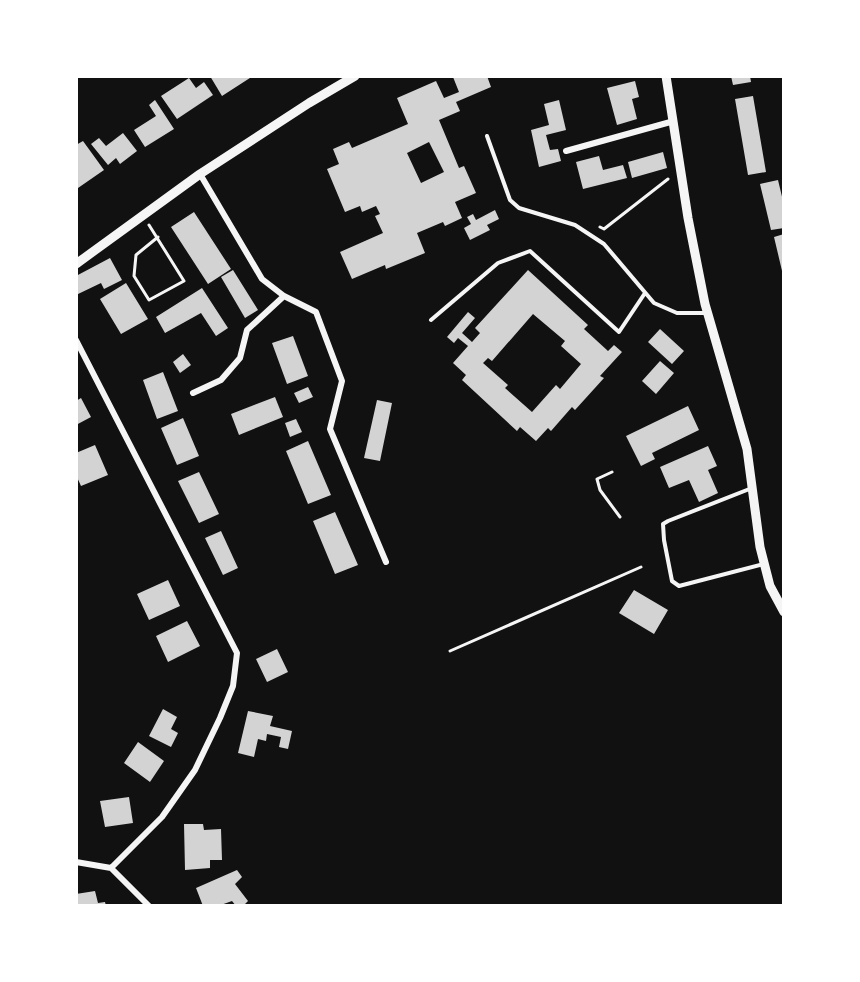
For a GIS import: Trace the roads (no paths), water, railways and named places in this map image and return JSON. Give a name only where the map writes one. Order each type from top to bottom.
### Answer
[{"type":"street","points":[[76,264],[200,174],[355,76]]},
{"type":"street","points":[[666,76],[687,218],[707,313],[747,449],[764,564],[770,586],[783,612]]},
{"type":"street","points":[[566,150],[674,121]]},
{"type":"street","points":[[200,174],[262,279],[284,296],[316,312],[342,381],[330,429],[386,562]]},
{"type":"street","points":[[193,393],[221,380],[240,358],[247,330],[284,296]]},
{"type":"street","points":[[76,340],[237,653],[233,686],[195,770],[162,817],[111,868]]},
{"type":"street","points":[[76,861],[111,868],[149,906]]},
{"type":"lane","points":[[487,136],[510,200],[519,208],[575,225],[604,244],[654,303],[677,313],[707,313]]},
{"type":"lane","points":[[431,320],[498,262],[530,251],[619,332],[645,293]]},
{"type":"lane","points":[[753,488],[668,521],[663,524],[664,540],[672,581],[679,586],[764,564]]}]
